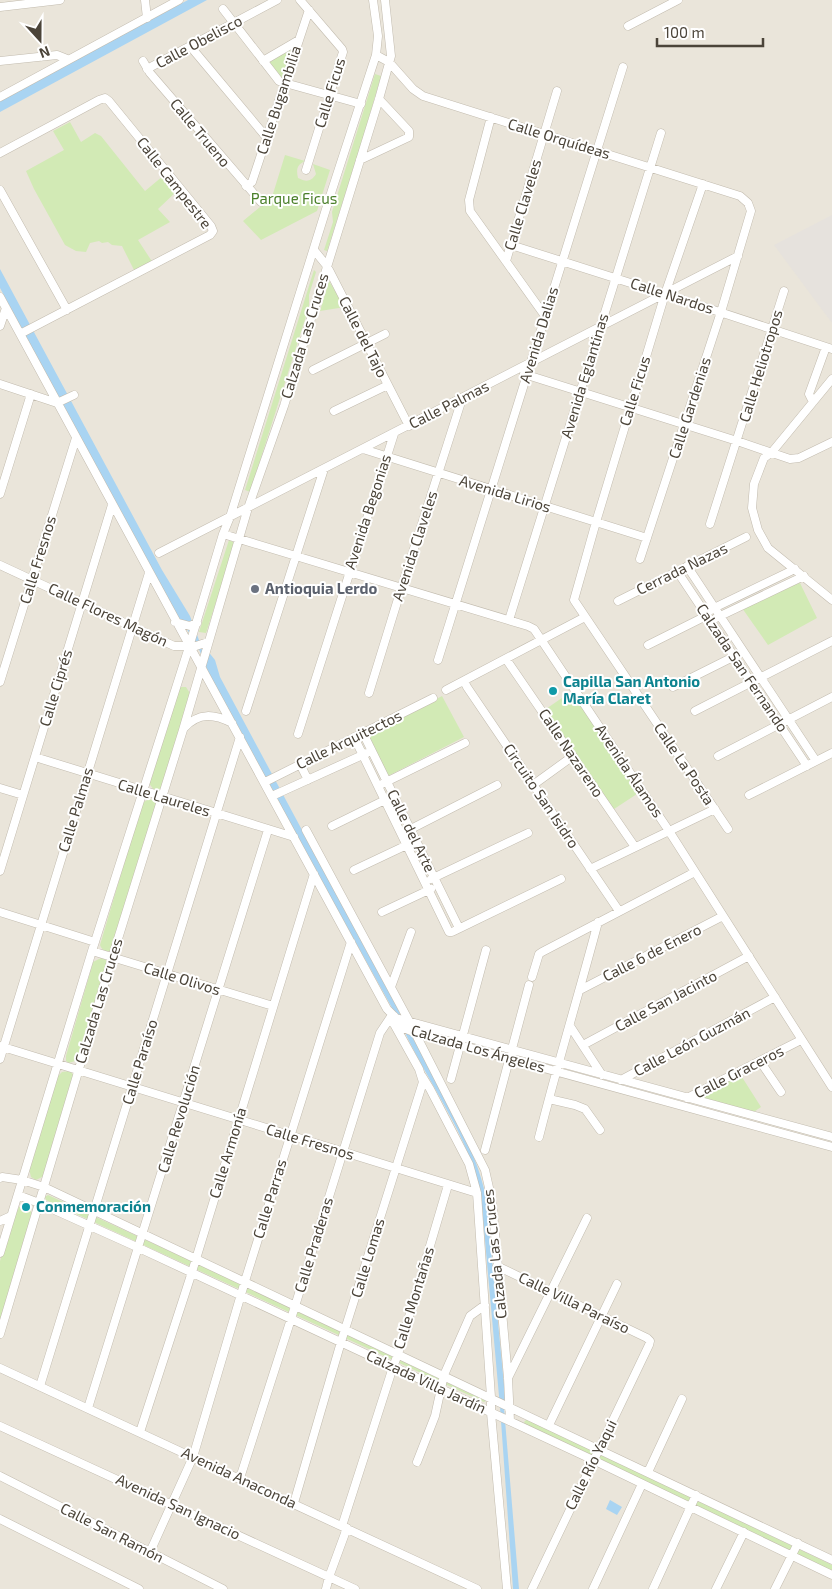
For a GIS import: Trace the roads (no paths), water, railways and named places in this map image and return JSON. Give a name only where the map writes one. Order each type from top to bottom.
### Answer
[{"type":"street","points":[[0,7],[60,0]]},
{"type":"street","points":[[145,0],[147,18]]},
{"type":"street","points":[[0,97],[179,0]]},
{"type":"street","name":"Calle Obelisco","points":[[147,69],[277,0]]},
{"type":"street","name":"Calle Ficus","points":[[300,0],[343,52],[306,170]]},
{"type":"street","name":"Calzada Las Cruces","points":[[0,1253],[95,942],[376,55],[378,36],[374,0]]},
{"type":"street","name":"Calzada Las Cruces","points":[[0,1334],[112,958],[183,730],[248,508],[284,406],[379,99],[391,50],[385,0]]},
{"type":"street","points":[[628,26],[678,0]]},
{"type":"street","points":[[223,9],[276,78],[285,84],[361,104]]},
{"type":"street","name":"Calle Bugambilia","points":[[246,186],[252,182],[309,10]]},
{"type":"street","points":[[263,61],[299,40]]},
{"type":"street","points":[[190,46],[267,138]]},
{"type":"street","points":[[0,61],[57,55],[67,60]]},
{"type":"street","name":"Calle Orquídeas","points":[[376,55],[389,62],[413,89],[423,96],[740,196],[751,207]]},
{"type":"street","name":"Calle Trueno","points":[[143,61],[147,69],[261,202]]},
{"type":"street","name":"Avenida Dalias","points":[[438,660],[623,67]]},
{"type":"street","name":"Calle Claveles","points":[[506,261],[557,91]]},
{"type":"street","name":"Calle Campestre","points":[[0,153],[105,98],[211,226],[213,231],[210,235],[22,333]]},
{"type":"street","points":[[360,160],[409,137],[409,131],[379,99]]},
{"type":"street","points":[[491,117],[469,200],[470,211],[546,316]]},
{"type":"street","name":"Avenida Eglantinas","points":[[509,620],[661,133]]},
{"type":"street","name":"Calle Ficus","points":[[574,600],[665,294],[703,184]]},
{"type":"street","points":[[0,190],[67,310]]},
{"type":"street","name":"Calle Gardenias","points":[[640,559],[721,312],[751,207]]},
{"type":"street","name":"Calle Nardos","points":[[511,245],[829,348]]},
{"type":"street","name":"Calle del Tajo","points":[[314,250],[327,266],[409,426]]},
{"type":"street","name":"Calle Palmas","points":[[159,554],[738,256]]},
{"type":"street","name":"Calle Heliotropos","points":[[710,524],[738,441],[784,291]]},
{"type":"street","points":[[0,297],[22,333],[112,505],[265,782],[393,1018],[422,1076]]},
{"type":"street","points":[[0,326],[6,308]]},
{"type":"street","points":[[313,370],[385,334]]},
{"type":"street","points":[[813,402],[809,394],[829,348]]},
{"type":"street","points":[[515,372],[795,460],[832,442]]},
{"type":"street","points":[[832,379],[772,452],[764,458],[754,484],[752,502],[753,518],[768,548],[832,600]]},
{"type":"street","points":[[0,384],[59,402],[72,396]]},
{"type":"street","points":[[334,412],[388,385]]},
{"type":"street","points":[[0,494],[31,394]]},
{"type":"street","name":"Avenida Claveles","points":[[369,693],[462,399]]},
{"type":"street","name":"Avenida Begonias","points":[[298,734],[394,434]]},
{"type":"street","name":"Calle Fresnos","points":[[0,682],[76,438]]},
{"type":"street","name":"Avenida Lirios","points":[[363,449],[648,538]]},
{"type":"street","points":[[246,710],[324,469]]},
{"type":"street","name":"Calle Ciprés","points":[[0,870],[112,505]]},
{"type":"street","name":"Avenida Álamos","points":[[224,534],[402,586],[534,629],[669,831],[832,1087]]},
{"type":"street","name":"Cerrada Nazas","points":[[618,600],[746,537]]},
{"type":"street","name":"Calle Flores Magón","points":[[0,565],[174,646],[189,647]]},
{"type":"street","name":"Calzada San Fernando","points":[[687,566],[816,761]]},
{"type":"street","points":[[648,645],[714,608],[795,569]]},
{"type":"street","name":"Calzada San Fernando","points":[[677,572],[704,615]]},
{"type":"street","name":"Calle Palmas","points":[[0,1059],[2,1047],[149,573]]},
{"type":"street","points":[[704,615],[711,620],[804,576]]},
{"type":"street","name":"Calle La Posta","points":[[574,600],[728,829]]},
{"type":"street","points":[[446,690],[585,617]]},
{"type":"street","name":"Calzada San Fernando","points":[[711,620],[807,766]]},
{"type":"street","points":[[176,622],[190,626],[196,623]]},
{"type":"street","points":[[695,711],[832,641]]},
{"type":"street","points":[[189,647],[208,642]]},
{"type":"street","points":[[673,688],[743,651]]},
{"type":"street","name":"Calle Nazareno","points":[[506,659],[635,847]]},
{"type":"street","name":"Circuito San Isidro","points":[[464,681],[619,911]]},
{"type":"street","name":"Calle Arquitectos","points":[[265,782],[433,698]]},
{"type":"street","points":[[718,756],[832,698]]},
{"type":"street","points":[[183,730],[191,721],[211,715],[232,723]]},
{"type":"street","name":"Calle del Arte","points":[[354,737],[448,930],[450,932],[459,928],[362,733]]},
{"type":"street","name":"Calle Paraíso","points":[[40,1386],[240,737]]},
{"type":"street","points":[[378,786],[465,743]]},
{"type":"street","points":[[272,796],[371,751]]},
{"type":"street","points":[[749,795],[832,753]]},
{"type":"street","points":[[533,785],[573,756]]},
{"type":"street","name":"Calle Laureles","points":[[35,757],[294,837]]},
{"type":"street","points":[[300,764],[308,780]]},
{"type":"street","points":[[278,776],[285,789]]},
{"type":"street","points":[[401,834],[497,785]]},
{"type":"street","points":[[0,788],[23,795]]},
{"type":"street","points":[[332,826],[394,796]]},
{"type":"street","points":[[590,869],[715,809]]},
{"type":"street","name":"Calle Revolución","points":[[88,1408],[144,1234],[268,830]]},
{"type":"street","name":"Calzada Las Cruces","points":[[306,830],[485,1170],[492,1201],[508,1378],[510,1421]]},
{"type":"street","points":[[424,882],[528,832]]},
{"type":"street","points":[[354,870],[415,841]]},
{"type":"street","points":[[485,1150],[539,954],[695,872]]},
{"type":"street","name":"Calle Armonía","points":[[140,1432],[192,1272],[314,874]]},
{"type":"street","points":[[459,928],[561,879]]},
{"type":"street","points":[[382,912],[438,886]]},
{"type":"street","points":[[0,912],[95,942]]},
{"type":"street","name":"Calle 6 de Enero","points":[[580,990],[723,916]]},
{"type":"street","name":"Calzada Los Ángeles","points":[[559,1062],[598,922]]},
{"type":"street","points":[[390,987],[411,932]]},
{"type":"street","name":"Calle Parras","points":[[150,1552],[193,1457],[245,1281],[351,942]]},
{"type":"street","points":[[450,1079],[486,950]]},
{"type":"street","name":"Calle Olivos","points":[[92,952],[273,1006]]},
{"type":"street","name":"Calle San Jacinto","points":[[583,1045],[749,956]]},
{"type":"street","name":"Calle León Guzmán","points":[[609,1086],[775,997]]},
{"type":"street","name":"Calzada Los Ángeles","points":[[393,1018],[407,1020],[832,1137]]},
{"type":"street","name":"Calzada Los Ángeles","points":[[393,1018],[414,1032],[832,1147]]},
{"type":"street","name":"Calle Praderas","points":[[240,1478],[296,1305],[380,1032],[393,1018]]},
{"type":"street","points":[[570,1026],[609,1086]]},
{"type":"street","name":"Calle Graceros","points":[[677,1105],[688,1097],[802,1040]]},
{"type":"street","name":"Calle Fresnos","points":[[2,1047],[477,1193]]},
{"type":"street","points":[[760,1061],[781,1092]]},
{"type":"street","points":[[539,1138],[559,1062]]},
{"type":"street","name":"Calzada Las Cruces","points":[[422,1076],[468,1164],[477,1193],[491,1413],[507,1589]]},
{"type":"street","name":"Calle Lomas","points":[[294,1504],[341,1342],[421,1089],[422,1076]]},
{"type":"street","points":[[549,1099],[585,1109],[600,1130]]},
{"type":"street","points":[[744,1123],[747,1113]]},
{"type":"street","points":[[813,1141],[816,1132]]},
{"type":"street","name":"Calzada Villa Jardín","points":[[0,1178],[22,1180],[44,1187],[599,1448],[832,1560]]},
{"type":"street","name":"Calle Montañas","points":[[326,1589],[448,1184]]},
{"type":"street","name":"Calzada Villa Jardín","points":[[18,1195],[192,1272],[593,1460],[832,1575]]},
{"type":"street","points":[[0,1221],[11,1216]]},
{"type":"street","points":[[508,1378],[587,1218]]},
{"type":"street","name":"Calle Villa Paraíso","points":[[497,1266],[648,1338],[650,1341]]},
{"type":"street","points":[[549,1425],[617,1284]]},
{"type":"street","points":[[417,1462],[435,1416],[444,1375],[470,1316],[485,1304]]},
{"type":"street","name":"Calle Río Yaqui","points":[[532,1589],[650,1341]]},
{"type":"street","name":"Avenida Anaconda","points":[[0,1368],[478,1589]]},
{"type":"street","points":[[648,1472],[682,1399]]},
{"type":"street","name":"Avenida San Ignacio","points":[[0,1426],[329,1577],[336,1585],[355,1589]]},
{"type":"street","name":"Calle San Ramón","points":[[0,1476],[223,1589]]},
{"type":"street","points":[[594,1589],[642,1484]]},
{"type":"street","points":[[653,1589],[696,1495]]},
{"type":"street","points":[[0,1519],[139,1589]]},
{"type":"street","points":[[716,1589],[744,1532]]},
{"type":"street","points":[[775,1589],[798,1543]]},
{"type":"water","points":[[188,0],[207,0],[0,112],[0,100]]},
{"type":"water","points":[[0,269],[162,570],[190,616],[199,640],[215,660],[220,677],[448,1103],[474,1158],[486,1197],[505,1395],[504,1408],[519,1589],[513,1589],[500,1407],[481,1196],[468,1152],[401,1024],[216,691],[196,642],[177,616],[153,574],[0,288]]},
{"type":"water","points":[[610,1500],[622,1507],[617,1515],[606,1509]]},
{"type":"place","name":"Antioquia Lerdo","points":[[255,589]]},
{"type":"place","name":"Capilla San Antonio María Claret","points":[[553,691]]},
{"type":"place","name":"Conmemoración","points":[[26,1207]]},
{"type":"park label","name":"Parque Ficus","points":[[294,199]]}]
